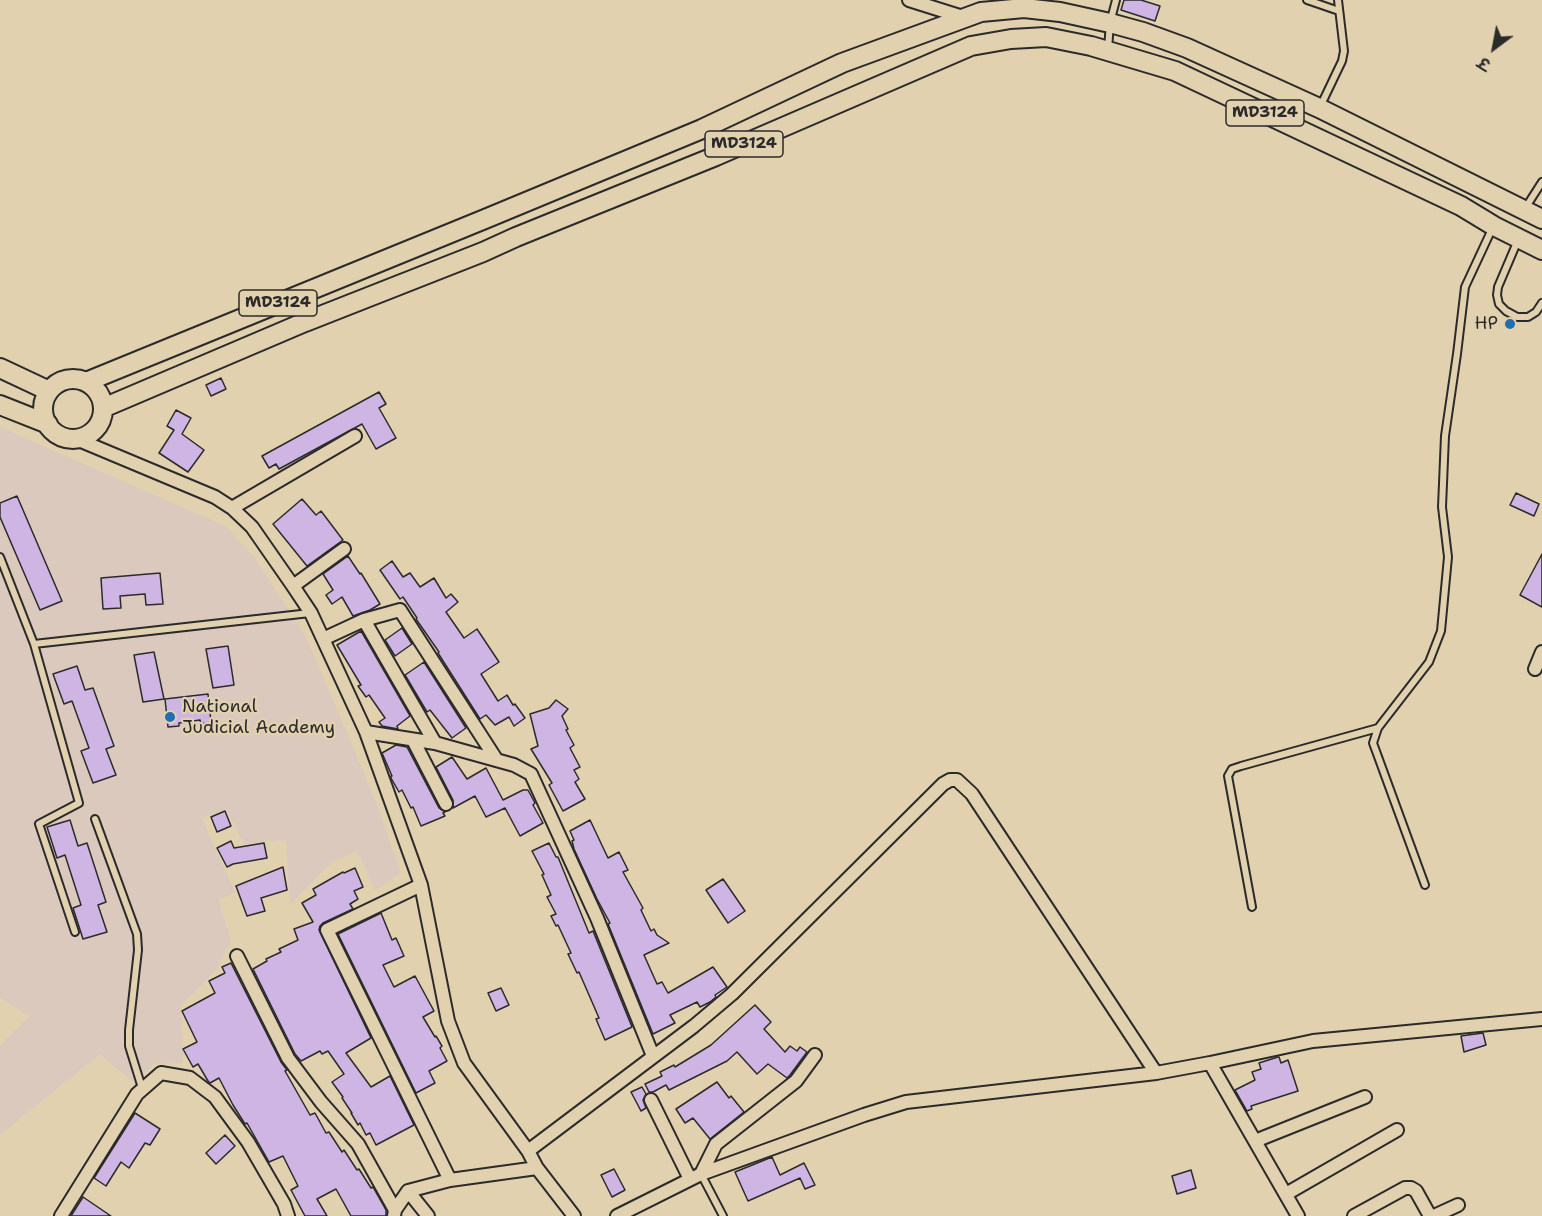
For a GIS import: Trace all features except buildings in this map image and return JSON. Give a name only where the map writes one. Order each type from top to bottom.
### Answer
[{"type":"main road","name":"MD3124","points":[[86,382],[702,129],[842,63],[981,12],[1024,8],[1060,12],[1143,32],[1187,48],[1319,108],[1542,219]]},
{"type":"main road","name":"MD3124","points":[[103,408],[304,322],[483,252],[716,156],[970,46],[1011,39],[1046,37],[1091,46],[1175,71],[1461,206],[1494,226],[1542,250]]},
{"type":"main road","points":[[0,368],[49,391]]},
{"type":"main road","points":[[71,379],[86,382],[97,391],[101,399],[103,408],[98,426],[83,437],[64,437],[55,432],[44,415],[43,405],[49,391],[61,381],[71,379]]},
{"type":"main road","points":[[0,405],[48,424]]},
{"type":"street","points":[[909,0],[966,18]]},
{"type":"street","points":[[232,508],[355,436]]},
{"type":"street","points":[[74,438],[215,497],[232,508],[252,527],[294,585],[311,613],[366,732],[421,885],[448,1021],[464,1063],[528,1151],[537,1168],[574,1216]]},
{"type":"street","points":[[294,585],[344,549]]},
{"type":"street","points":[[323,639],[364,620],[400,610],[496,759]]},
{"type":"street","points":[[364,620],[435,743]]},
{"type":"street","points":[[1535,669],[1542,651]]},
{"type":"street","points":[[366,732],[435,743],[496,759],[531,774],[597,918],[653,1056]]},
{"type":"street","points":[[413,740],[446,804]]},
{"type":"street","points":[[528,1151],[694,1026],[732,994],[943,784],[950,780],[957,780],[972,794],[1156,1073]]},
{"type":"street","points":[[421,885],[327,930],[450,1180]]},
{"type":"street","points":[[237,956],[288,1058],[321,1102],[358,1144],[394,1213],[408,1191],[450,1180],[537,1168]]},
{"type":"street","points":[[617,1216],[696,1177],[864,1115],[906,1102],[1156,1073],[1313,1041],[1542,1019]]},
{"type":"street","points":[[696,1177],[716,1144],[796,1081],[815,1055]]},
{"type":"street","points":[[1210,1063],[1298,1216]]},
{"type":"street","points":[[61,1216],[137,1094],[161,1073],[190,1078],[215,1097],[248,1142],[284,1204],[288,1216]]},
{"type":"street","points":[[1255,1141],[1365,1097]]},
{"type":"street","points":[[651,1100],[696,1177]]},
{"type":"street","points":[[1286,1194],[1397,1130]]},
{"type":"street","points":[[1354,1216],[1405,1188],[1416,1191],[1432,1216],[1458,1205]]},
{"type":"street","points":[[408,1191],[428,1216]]},
{"type":"lane","points":[[1108,51],[1110,23],[1116,0]]},
{"type":"lane","points":[[1307,0],[1339,11]]},
{"type":"lane","points":[[1319,108],[1342,62],[1344,51],[1338,0]]},
{"type":"lane","points":[[1524,210],[1542,182]]},
{"type":"lane","points":[[1425,885],[1373,743],[1378,728],[1429,662],[1441,631],[1448,557],[1442,507],[1445,436],[1465,287],[1494,226]]},
{"type":"lane","points":[[1519,239],[1498,286],[1499,304],[1516,317],[1528,317],[1536,312],[1542,303]]},
{"type":"lane","points":[[0,557],[34,644],[79,803],[39,824],[75,932]]},
{"type":"lane","points":[[34,644],[311,613]]},
{"type":"lane","points":[[1252,907],[1228,776],[1232,769],[1378,728]]},
{"type":"lane","points":[[94,819],[137,934],[138,950],[129,1046],[142,1089]]},
{"type":"lane","points":[[696,1177],[723,1216]]},
{"type":"shaded area","name":"National Judicial Academy","points":[[0,427],[227,527],[256,560],[305,635],[375,799],[401,873],[375,890],[357,851],[332,862],[290,905],[286,840],[244,844],[226,809],[202,818],[235,893],[218,900],[231,940],[216,971],[181,1006],[183,1063],[154,1064],[134,1083],[100,1054],[0,1135],[0,1045],[29,1016],[0,998]]},
{"type":"place","name":"HP","points":[[1510,324]]},
{"type":"place","name":"National Judicial Academy","points":[[170,717]]}]
